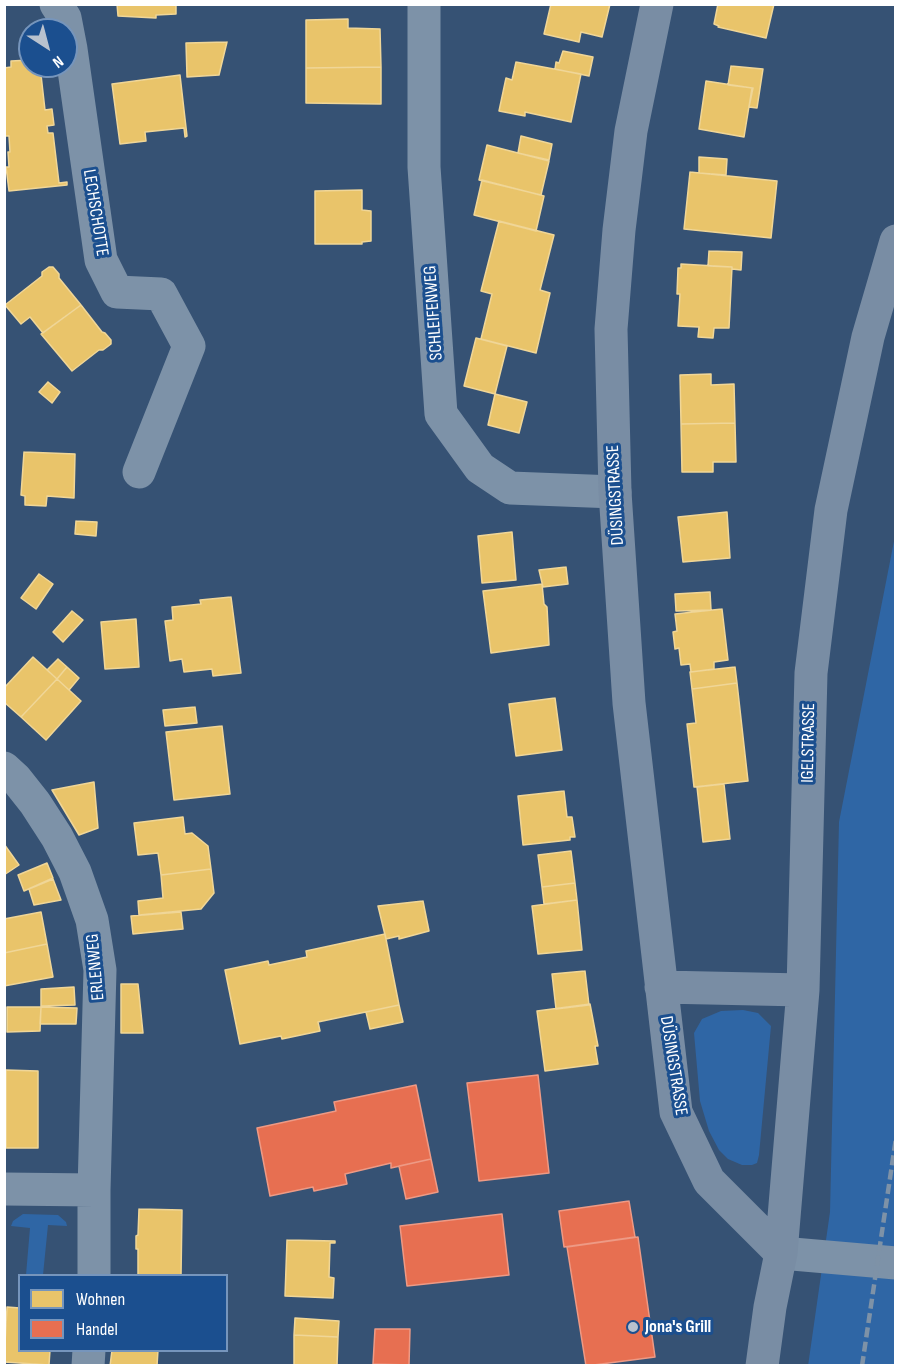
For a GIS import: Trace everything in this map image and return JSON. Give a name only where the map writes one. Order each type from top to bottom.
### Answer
[{"type":"main road","name":"DÜSINGSTRASSE","points":[[657,4],[631,131],[619,230],[611,329],[615,492],[629,703],[676,1112],[709,1181],[781,1253]]},
{"type":"main road","name":"IGELSTRASSE","points":[[762,1365],[770,1307],[781,1253],[803,990],[811,673],[831,510],[868,337],[896,241]]},
{"type":"main road","points":[[661,987],[803,990]]},
{"type":"street","name":"LECHSCHOTTE","points":[[56,4],[65,18],[71,49],[100,260],[117,292],[161,294],[189,346],[139,472]]},
{"type":"street","name":"SCHLEIFENWEG","points":[[424,4],[424,167],[441,414],[480,468],[510,488],[615,492]]},
{"type":"street","name":"ERLENWEG","points":[[4,768],[35,803],[57,837],[75,872],[92,920],[100,970],[94,1274]]},
{"type":"street","points":[[4,1189],[94,1191]]},
{"type":"street","points":[[781,1253],[896,1263]]},
{"type":"shaded area","points":[[895,536],[895,1365],[808,1366],[830,1212],[839,822]]},
{"type":"shaded area","points":[[743,1010],[758,1013],[771,1026],[759,1155],[757,1163],[752,1165],[742,1165],[728,1159],[719,1150],[709,1131],[700,1101],[694,1033],[702,1019],[721,1011]]},
{"type":"shaded area","points":[[23,1214],[58,1215],[66,1222],[67,1226],[48,1225],[43,1274],[26,1274],[30,1228],[11,1226],[13,1221]]},
{"type":"building: Wohnen","points":[[117,4],[176,4],[176,14],[156,15],[156,18],[118,16]]},
{"type":"building: Wohnen","points":[[551,4],[610,4],[602,37],[581,32],[579,42],[544,34]]},
{"type":"building: Wohnen","points":[[718,4],[774,4],[766,38],[718,27],[714,24]]},
{"type":"building: Wohnen","points":[[348,19],[348,28],[380,29],[381,67],[306,68],[306,20]]},
{"type":"building: Wohnen","points":[[227,42],[219,75],[187,77],[186,43]]},
{"type":"building: Wohnen","points":[[563,51],[593,57],[589,76],[555,69],[556,62],[559,63]]},
{"type":"building: Wohnen","points":[[11,61],[18,61],[18,78],[41,78],[45,110],[52,109],[54,125],[47,126],[48,133],[53,133],[59,183],[67,182],[67,185],[9,191],[6,167],[9,167],[9,136],[4,136],[4,68],[11,67]]},
{"type":"building: Wohnen","points":[[516,62],[581,74],[571,122],[525,112],[525,116],[499,111],[506,78],[512,80]]},
{"type":"building: Wohnen","points":[[731,66],[763,69],[757,108],[749,107],[753,88],[728,85]]},
{"type":"building: Wohnen","points":[[381,67],[381,104],[306,103],[306,68]]},
{"type":"building: Wohnen","points":[[180,75],[187,136],[185,137],[184,128],[145,132],[146,141],[120,144],[112,84]]},
{"type":"building: Wohnen","points":[[706,81],[752,88],[744,137],[699,129]]},
{"type":"building: Wohnen","points":[[521,136],[552,144],[549,160],[518,153]]},
{"type":"building: Wohnen","points":[[487,145],[549,161],[541,195],[479,180]]},
{"type":"building: Wohnen","points":[[699,157],[727,159],[726,175],[699,173]]},
{"type":"building: Wohnen","points":[[690,172],[777,181],[771,238],[684,229]]},
{"type":"building: Wohnen","points":[[482,180],[544,196],[536,231],[474,215]]},
{"type":"building: Wohnen","points":[[362,190],[362,210],[371,211],[371,241],[362,242],[362,244],[315,244],[315,191]]},
{"type":"building: Wohnen","points":[[499,221],[554,235],[540,290],[550,293],[536,353],[481,339],[492,294],[481,291]]},
{"type":"building: Wohnen","points":[[709,251],[742,252],[741,270],[732,269],[732,267],[708,266]]},
{"type":"building: Wohnen","points":[[681,264],[732,267],[729,328],[714,328],[713,338],[698,337],[699,327],[678,326],[680,294],[677,294],[678,268],[681,268]]},
{"type":"building: Wohnen","points":[[53,267],[59,274],[59,278],[81,305],[43,333],[30,317],[21,324],[5,305],[42,276],[42,272]]},
{"type":"building: Wohnen","points":[[81,305],[111,340],[111,344],[99,350],[72,371],[41,334]]},
{"type":"building: Wohnen","points":[[476,338],[507,346],[495,394],[464,386]]},
{"type":"building: Wohnen","points":[[711,374],[711,385],[734,384],[735,423],[681,424],[680,375]]},
{"type":"building: Wohnen","points":[[48,382],[60,392],[52,403],[39,392]]},
{"type":"building: Wohnen","points":[[495,394],[527,402],[519,433],[488,425]]},
{"type":"building: Wohnen","points":[[735,423],[736,462],[713,462],[713,472],[682,472],[681,424]]},
{"type":"building: Wohnen","points":[[24,452],[75,454],[74,498],[47,496],[46,506],[25,505],[25,496],[21,495]]},
{"type":"building: Wohnen","points":[[727,512],[730,558],[683,562],[678,517]]},
{"type":"building: Wohnen","points":[[76,521],[97,522],[96,536],[75,534]]},
{"type":"building: Wohnen","points":[[512,532],[516,580],[482,583],[478,536]]},
{"type":"building: Wohnen","points":[[566,567],[568,584],[543,587],[539,570]]},
{"type":"building: Wohnen","points":[[39,574],[53,584],[36,609],[21,598]]},
{"type":"building: Wohnen","points":[[542,584],[544,604],[547,607],[549,645],[491,653],[483,591]]},
{"type":"building: Wohnen","points":[[710,592],[711,610],[676,611],[675,594]]},
{"type":"building: Wohnen","points":[[231,597],[241,673],[213,676],[212,669],[184,672],[182,659],[170,661],[165,621],[173,620],[172,607],[201,604],[200,600]]},
{"type":"building: Wohnen","points":[[722,609],[728,660],[714,662],[714,669],[691,672],[690,664],[681,665],[679,648],[675,649],[673,632],[677,631],[675,614]]},
{"type":"building: Wohnen","points":[[72,611],[83,620],[63,642],[53,632]]},
{"type":"building: Wohnen","points":[[136,619],[139,667],[105,669],[101,622]]},
{"type":"building: Wohnen","points":[[33,657],[57,679],[21,717],[4,702],[4,688]]},
{"type":"building: Wohnen","points":[[58,659],[67,667],[57,679],[47,670]]},
{"type":"building: Wohnen","points":[[67,667],[79,678],[69,690],[57,679]]},
{"type":"building: Wohnen","points":[[735,667],[737,683],[692,689],[690,672]]},
{"type":"building: Wohnen","points":[[57,679],[81,701],[46,740],[21,717]]},
{"type":"building: Wohnen","points":[[737,683],[748,781],[694,787],[687,724],[696,723],[692,689]]},
{"type":"building: Wohnen","points":[[555,698],[562,750],[516,756],[509,704]]},
{"type":"building: Wohnen","points":[[195,707],[197,723],[165,726],[163,710]]},
{"type":"building: Wohnen","points":[[222,726],[230,794],[174,800],[166,732]]},
{"type":"building: Wohnen","points":[[94,782],[98,828],[79,835],[52,790]]},
{"type":"building: Wohnen","points":[[724,784],[730,839],[703,842],[697,787]]},
{"type":"building: Wohnen","points":[[564,791],[567,817],[572,817],[575,837],[570,837],[570,840],[523,845],[518,796]]},
{"type":"building: Wohnen","points":[[183,817],[185,834],[192,833],[208,846],[211,869],[161,875],[158,853],[138,855],[134,823]]},
{"type":"building: Wohnen","points":[[4,844],[19,865],[4,875]]},
{"type":"building: Wohnen","points":[[571,851],[575,883],[542,887],[538,855]]},
{"type":"building: Wohnen","points":[[47,863],[53,878],[24,891],[18,875]]},
{"type":"building: Wohnen","points":[[211,869],[214,893],[201,909],[139,915],[138,901],[163,898],[161,875]]},
{"type":"building: Wohnen","points":[[53,879],[61,900],[34,905],[29,889]]},
{"type":"building: Wohnen","points":[[575,883],[577,900],[544,904],[542,887]]},
{"type":"building: Wohnen","points":[[577,900],[582,950],[538,954],[532,906]]},
{"type":"building: Wohnen","points":[[423,901],[429,931],[399,939],[399,936],[386,939],[378,906]]},
{"type":"building: Wohnen","points":[[41,912],[47,944],[4,953],[4,919]]},
{"type":"building: Wohnen","points":[[181,912],[183,929],[133,934],[131,916]]},
{"type":"building: Wohnen","points":[[385,934],[399,1005],[318,1022],[320,1031],[282,1039],[281,1036],[240,1044],[225,970],[268,961],[269,965],[307,957],[306,951]]},
{"type":"building: Wohnen","points":[[47,944],[53,977],[4,986],[4,953]]},
{"type":"building: Wohnen","points":[[585,971],[589,1005],[556,1009],[552,974]]},
{"type":"building: Wohnen","points":[[121,984],[138,984],[143,1033],[121,1033]]},
{"type":"building: Wohnen","points":[[74,987],[75,1005],[41,1006],[41,989]]},
{"type":"building: Wohnen","points":[[590,1004],[598,1046],[595,1046],[598,1064],[545,1071],[537,1011]]},
{"type":"building: Wohnen","points":[[399,1005],[403,1022],[370,1029],[366,1012]]},
{"type":"building: Wohnen","points":[[7,1007],[41,1007],[40,1031],[7,1032]]},
{"type":"building: Wohnen","points":[[41,1007],[77,1008],[76,1024],[40,1024]]},
{"type":"building: Wohnen","points":[[4,1070],[6,1071],[6,1148],[4,1148]]},
{"type":"building: Wohnen","points":[[6,1070],[38,1071],[38,1148],[6,1148]]},
{"type":"building: Wohnen","points":[[139,1209],[182,1210],[181,1274],[138,1274],[136,1236],[138,1235]]},
{"type":"building: Wohnen","points":[[287,1240],[335,1241],[335,1243],[330,1243],[329,1277],[334,1278],[333,1298],[285,1296]]},
{"type":"building: Wohnen","points":[[7,1307],[18,1308],[18,1352],[50,1352],[49,1365],[4,1362]]},
{"type":"building: Wohnen","points":[[295,1318],[339,1321],[338,1337],[294,1335]]},
{"type":"building: Wohnen","points":[[294,1335],[338,1337],[337,1366],[294,1366]]},
{"type":"building: Wohnen","points":[[112,1352],[158,1352],[157,1366],[110,1366]]},
{"type":"building: Handel","points":[[538,1075],[549,1173],[479,1181],[467,1083]]},
{"type":"building: Handel","points":[[416,1085],[431,1159],[391,1168],[391,1163],[345,1174],[347,1184],[314,1191],[313,1187],[270,1196],[257,1128],[336,1111],[334,1102]]},
{"type":"building: Handel","points":[[431,1159],[438,1192],[406,1199],[399,1166]]},
{"type":"building: Handel","points":[[629,1201],[635,1237],[564,1247],[559,1211]]},
{"type":"building: Handel","points":[[502,1214],[509,1275],[407,1286],[400,1226]]},
{"type":"building: Handel","points":[[638,1237],[655,1357],[586,1366],[567,1247]]},
{"type":"building: Handel","points":[[375,1329],[410,1329],[409,1365],[373,1364]]},
{"type":"railway","points":[[862,1366],[896,1138]]},
{"type":"place","name":"Jona's Grill","points":[[633,1327]]}]
